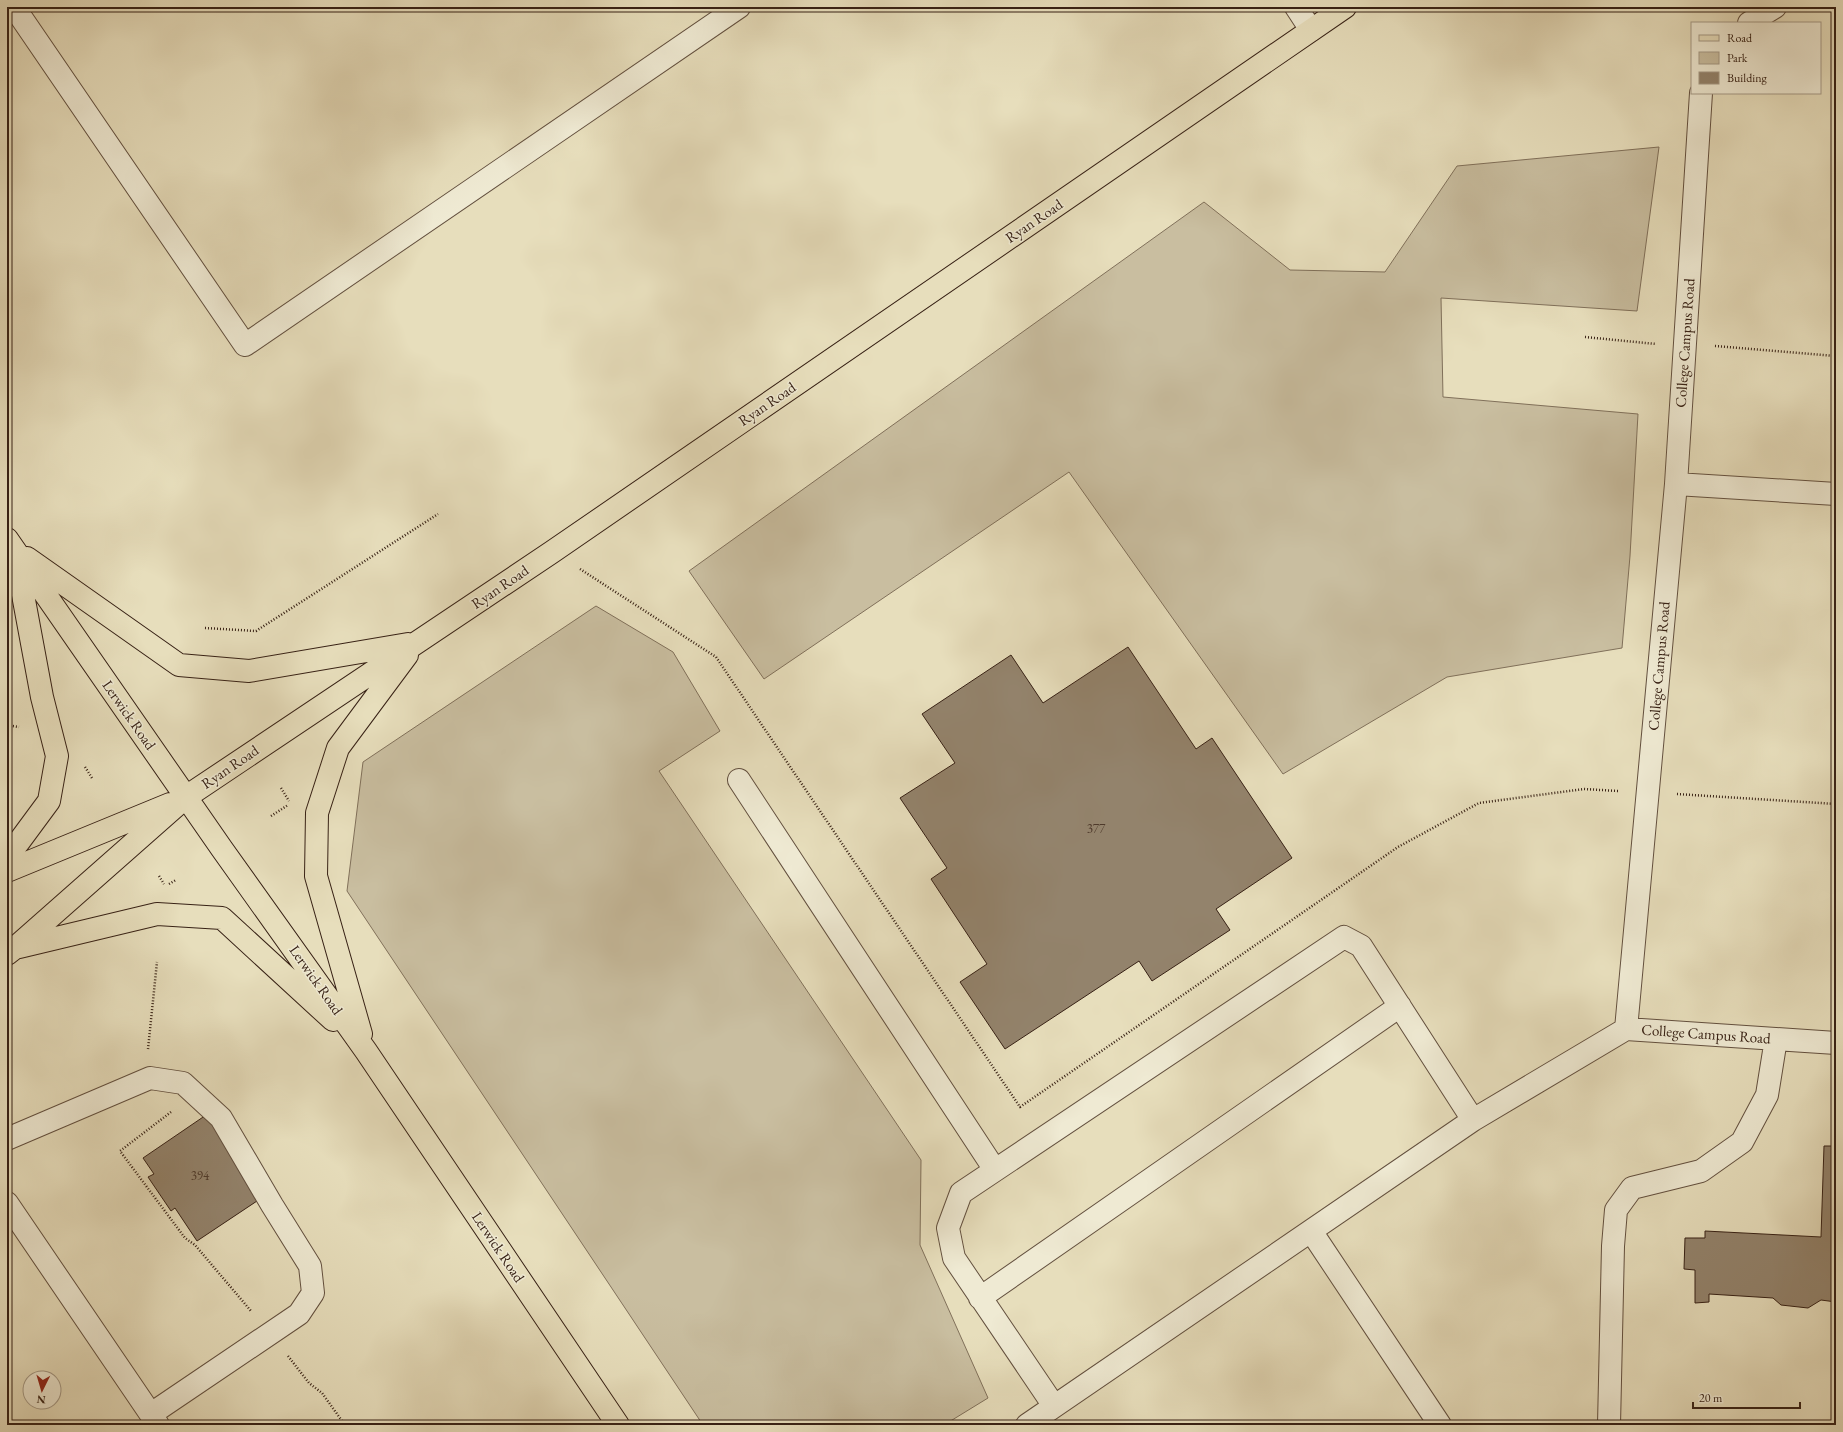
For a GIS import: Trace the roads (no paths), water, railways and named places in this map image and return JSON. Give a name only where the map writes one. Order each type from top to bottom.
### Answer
[{"type":"main road","name":"Ryan Road","points":[[12,950],[186,797],[552,552],[1345,7]]},
{"type":"main road","points":[[11,544],[179,665],[250,671],[416,643]]},
{"type":"main road","points":[[7,853],[18,843],[49,801],[57,756],[42,697],[11,544]]},
{"type":"main road","name":"Lerwick Road","points":[[11,544],[186,797],[366,1051],[618,1425]]},
{"type":"main road","points":[[366,1051],[316,876],[317,813],[338,748],[416,643]]},
{"type":"main road","name":"Ryan Road","points":[[7,871],[186,797]]},
{"type":"main road","points":[[12,950],[158,914],[222,918],[366,1051]]},
{"type":"street","points":[[14,7],[245,345],[739,7]]},
{"type":"street","points":[[1296,7],[1312,30]]},
{"type":"street","points":[[1750,22],[1775,7]]},
{"type":"street","name":"College Campus Road","points":[[1701,94],[1676,484],[1626,1029],[1836,1043]]},
{"type":"street","points":[[1676,484],[1836,494]]},
{"type":"street","points":[[739,780],[995,1170]]},
{"type":"street","points":[[1054,1406],[954,1258],[948,1228],[961,1193],[1344,936],[1361,946],[1473,1120]]},
{"type":"street","points":[[980,1298],[1400,1006]]},
{"type":"street","points":[[1027,1425],[1473,1120],[1626,1029]]},
{"type":"street","points":[[1609,1425],[1613,1246],[1616,1210],[1632,1188],[1700,1170],[1742,1142],[1767,1095],[1776,1039]]},
{"type":"street","points":[[7,1139],[150,1078],[183,1082],[221,1118],[310,1266],[313,1293],[299,1314],[270,1333],[155,1420],[7,1203]]},
{"type":"street","points":[[1311,1231],[1440,1425]]}]
